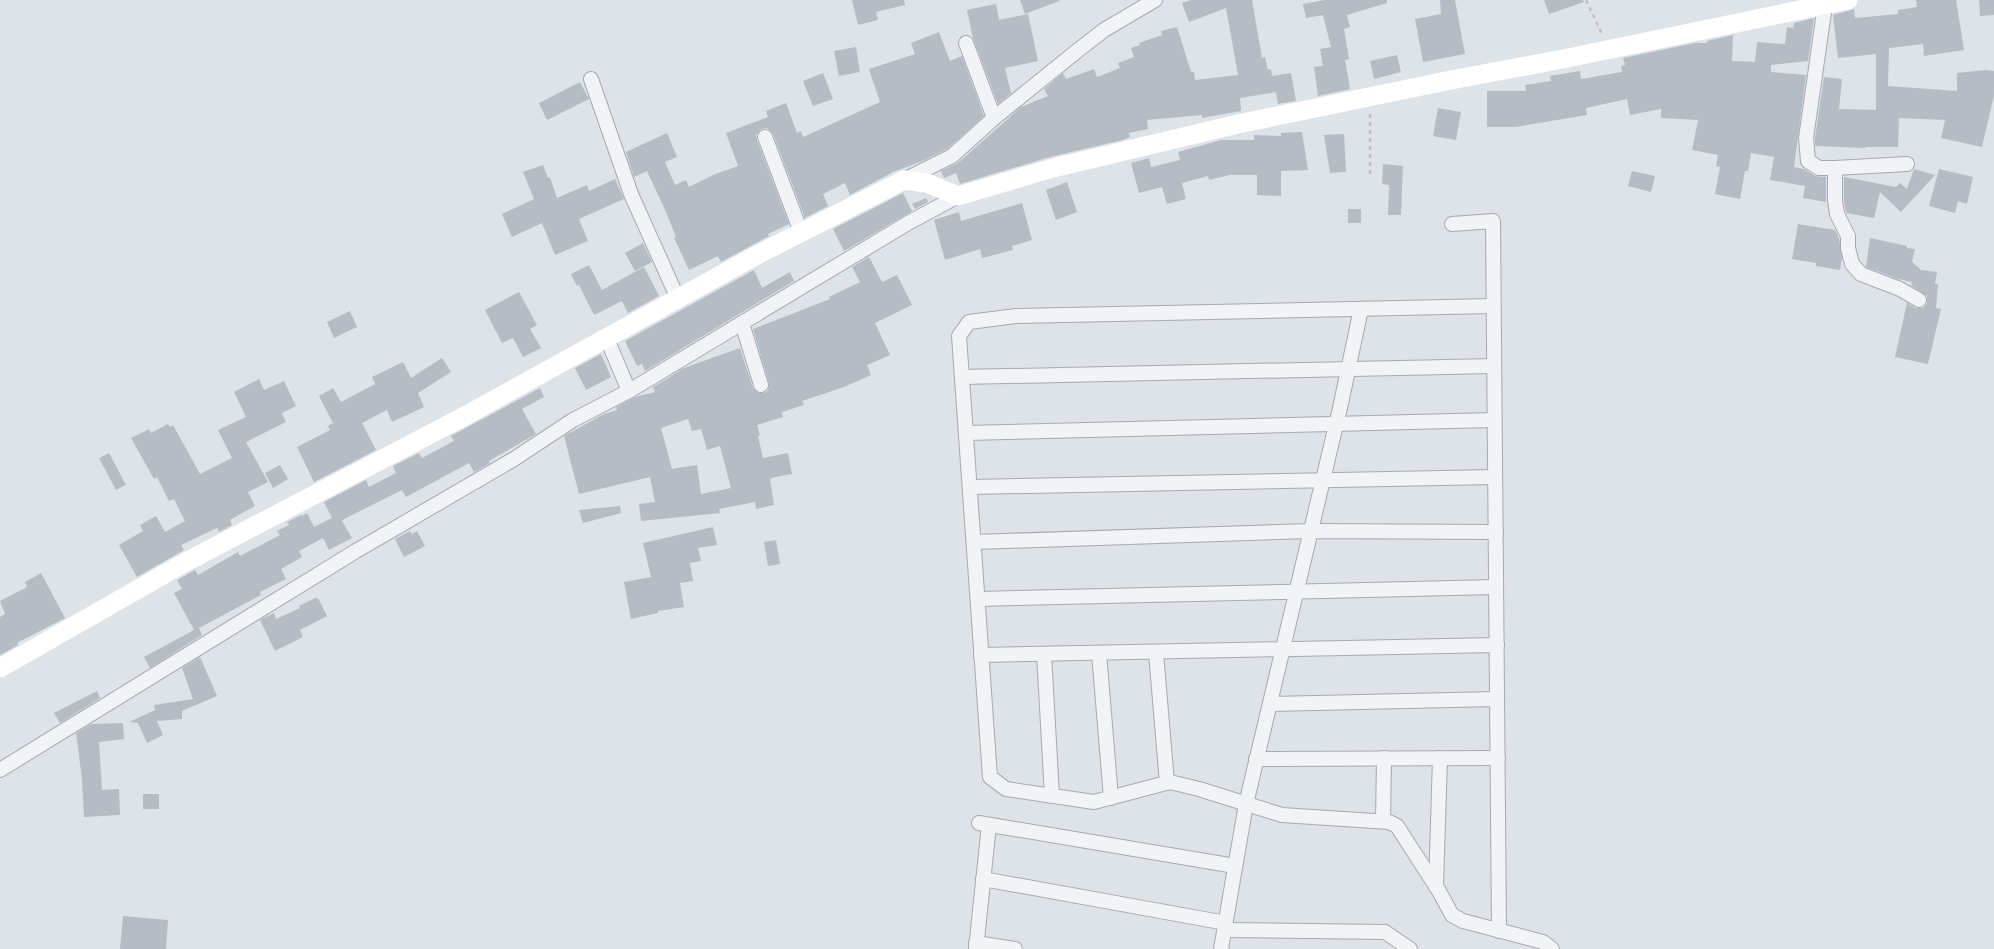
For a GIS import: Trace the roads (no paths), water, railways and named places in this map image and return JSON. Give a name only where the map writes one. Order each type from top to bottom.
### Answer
[{"type":"street","points":[[0,668],[184,563],[463,417],[802,232],[952,156],[994,118],[1104,30],[1155,0]]},
{"type":"street","points":[[0,770],[356,551],[514,459],[574,420],[629,391],[908,223],[958,196],[1087,159],[1248,122],[1848,0]]},
{"type":"street","points":[[1825,5],[1806,138],[1808,161],[1819,168],[1907,164]]},
{"type":"street","points":[[966,43],[994,118]]},
{"type":"street","points":[[591,79],[631,194],[678,298]]},
{"type":"street","points":[[765,137],[802,232]]},
{"type":"street","points":[[1835,168],[1835,201],[1838,214],[1848,236],[1848,248],[1852,264],[1861,274],[1879,283],[1900,289],[1919,300]]},
{"type":"street","points":[[904,180],[927,183],[958,196]]},
{"type":"street","points":[[1452,224],[1492,220],[1500,931]]},
{"type":"street","points":[[1493,306],[1016,316],[969,322],[960,336],[990,777],[1006,789],[1094,802],[1166,783],[1199,789],[1282,815],[1389,822],[1397,826],[1452,915],[1463,921],[1543,942],[1552,949]]},
{"type":"street","points":[[1221,949],[1246,804],[1362,309]]},
{"type":"street","points":[[742,323],[761,385]]},
{"type":"street","points":[[606,339],[629,391]]},
{"type":"street","points":[[962,377],[1494,366]]},
{"type":"street","points":[[966,434],[1494,420]]},
{"type":"street","points":[[970,487],[1495,477]]},
{"type":"street","points":[[974,542],[1311,531],[1496,532]]},
{"type":"street","points":[[978,599],[1496,587]]},
{"type":"street","points":[[981,655],[1497,645]]},
{"type":"street","points":[[1099,653],[1111,798]]},
{"type":"street","points":[[1156,653],[1166,783]]},
{"type":"street","points":[[1044,654],[1052,796]]},
{"type":"street","points":[[1270,704],[1497,699]]},
{"type":"street","points":[[1382,822],[1384,758]]},
{"type":"street","points":[[1436,887],[1440,758]]},
{"type":"street","points":[[1256,759],[1498,758]]},
{"type":"street","points":[[1015,949],[976,946],[983,879],[984,824],[1235,866]]},
{"type":"street","points":[[983,879],[1225,926],[1385,932],[1410,949]]}]
